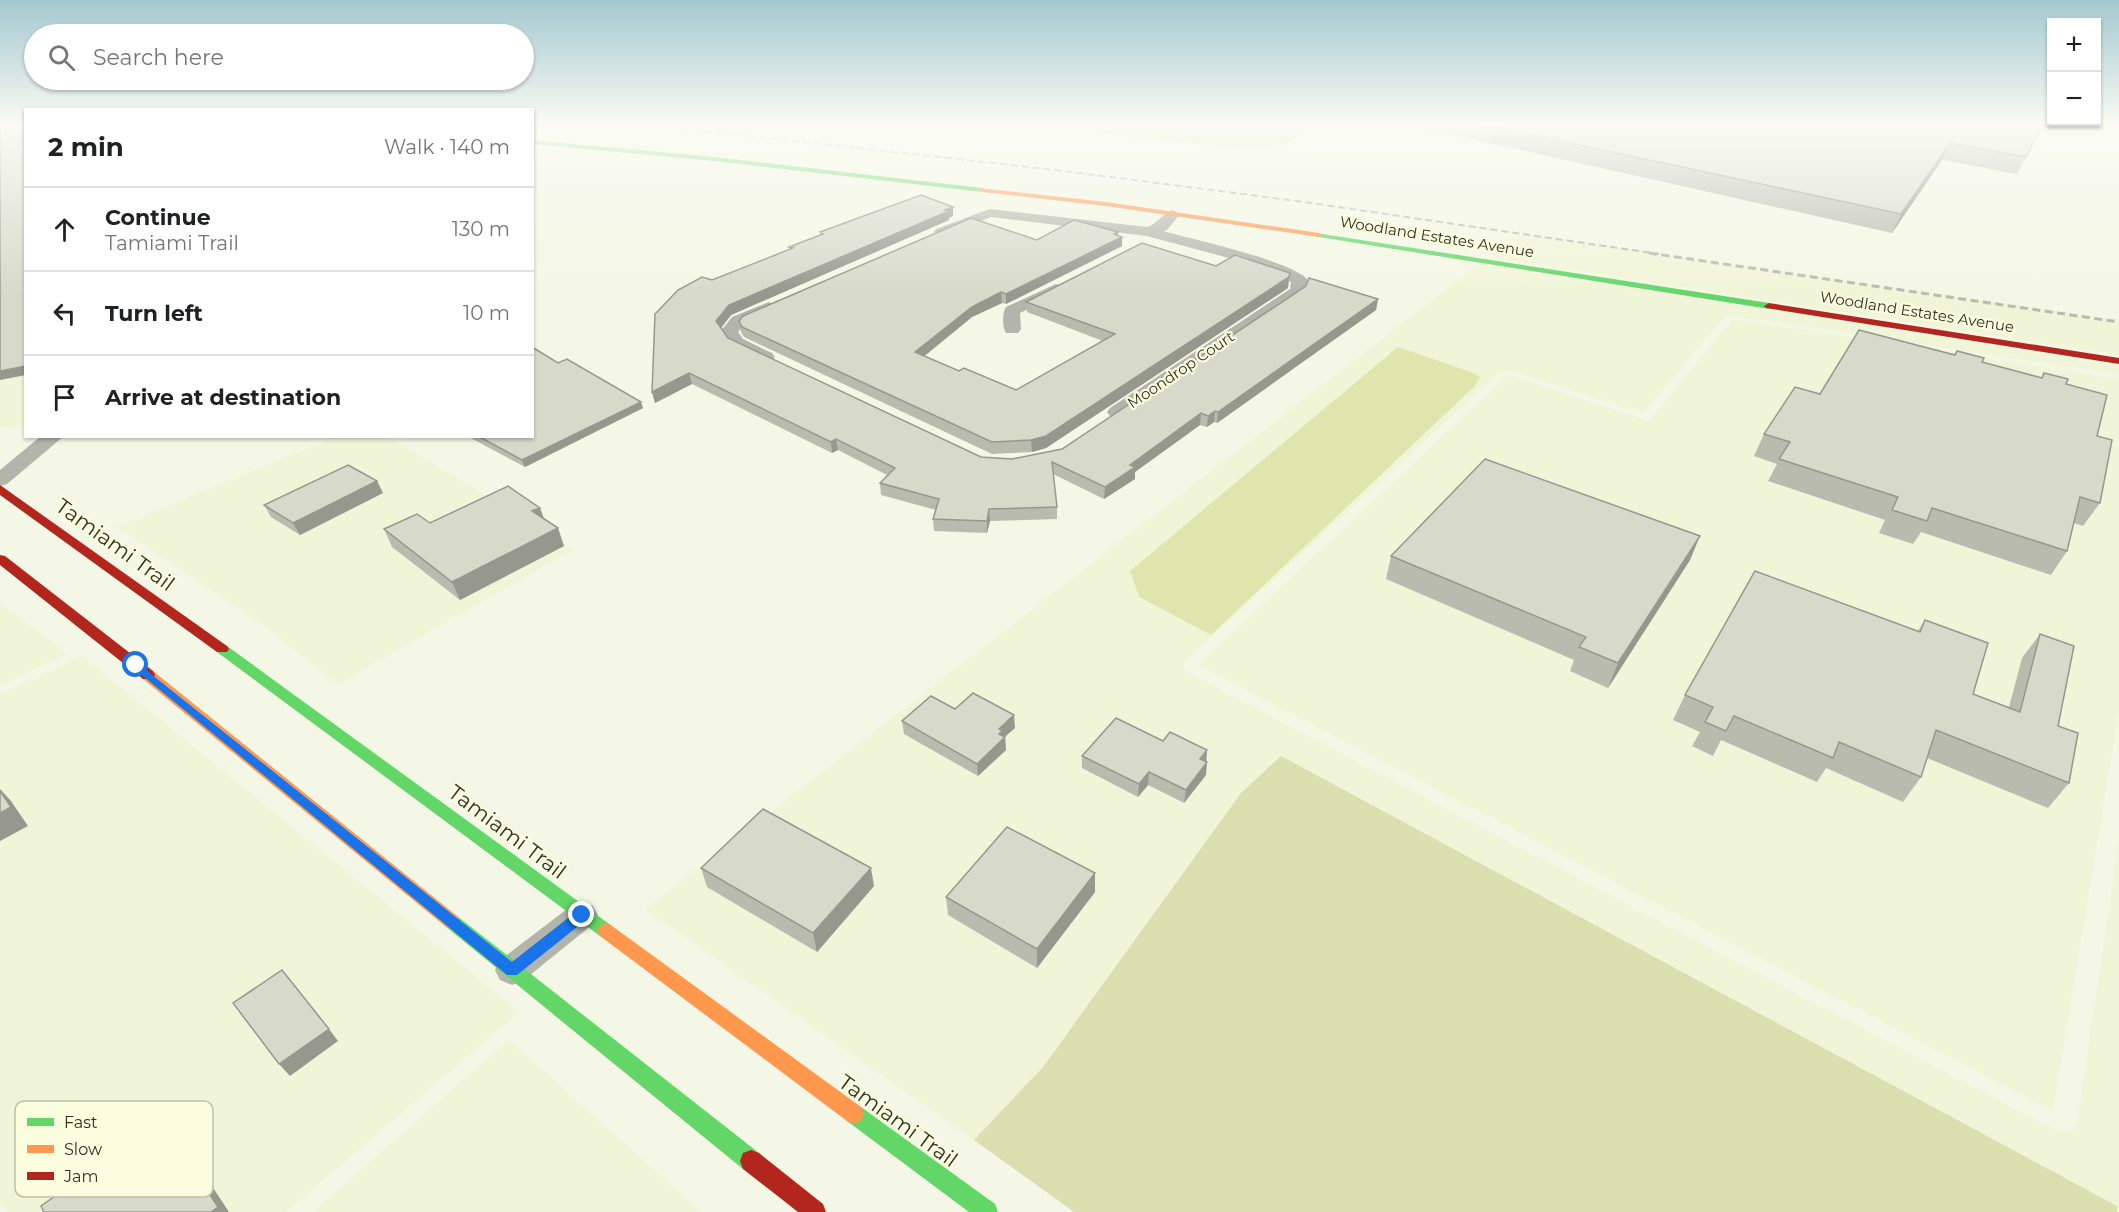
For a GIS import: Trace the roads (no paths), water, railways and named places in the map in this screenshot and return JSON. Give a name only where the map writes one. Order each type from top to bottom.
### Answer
[{"type":"street","name":"Woodland Estates Avenue","points":[[911,182],[1106,204],[1359,241],[2119,361]]},
{"type":"street","points":[[1149,232],[1144,223],[1152,211]]},
{"type":"street","name":"Moondrop Court","points":[[921,241],[975,217],[990,213],[1149,232],[1238,256],[1280,270],[1300,280],[1296,291],[1103,422]]},
{"type":"street","points":[[1137,248],[1149,232],[1162,227],[1173,214]]},
{"type":"street","points":[[1012,329],[1012,311],[1075,279]]},
{"type":"street","points":[[779,363],[737,343],[729,332],[738,321],[781,302]]},
{"type":"street","points":[[0,480],[52,438]]},
{"type":"street","name":"Tamiami Trail","points":[[0,489],[153,597],[987,1212]]},
{"type":"street","points":[[0,559],[117,650],[815,1212]]},
{"type":"street","points":[[512,970],[582,915]]},
{"type":"railway","points":[[1146,182],[1297,201],[1659,254]]},
{"type":"railway","points":[[1649,253],[2119,322]]}]
